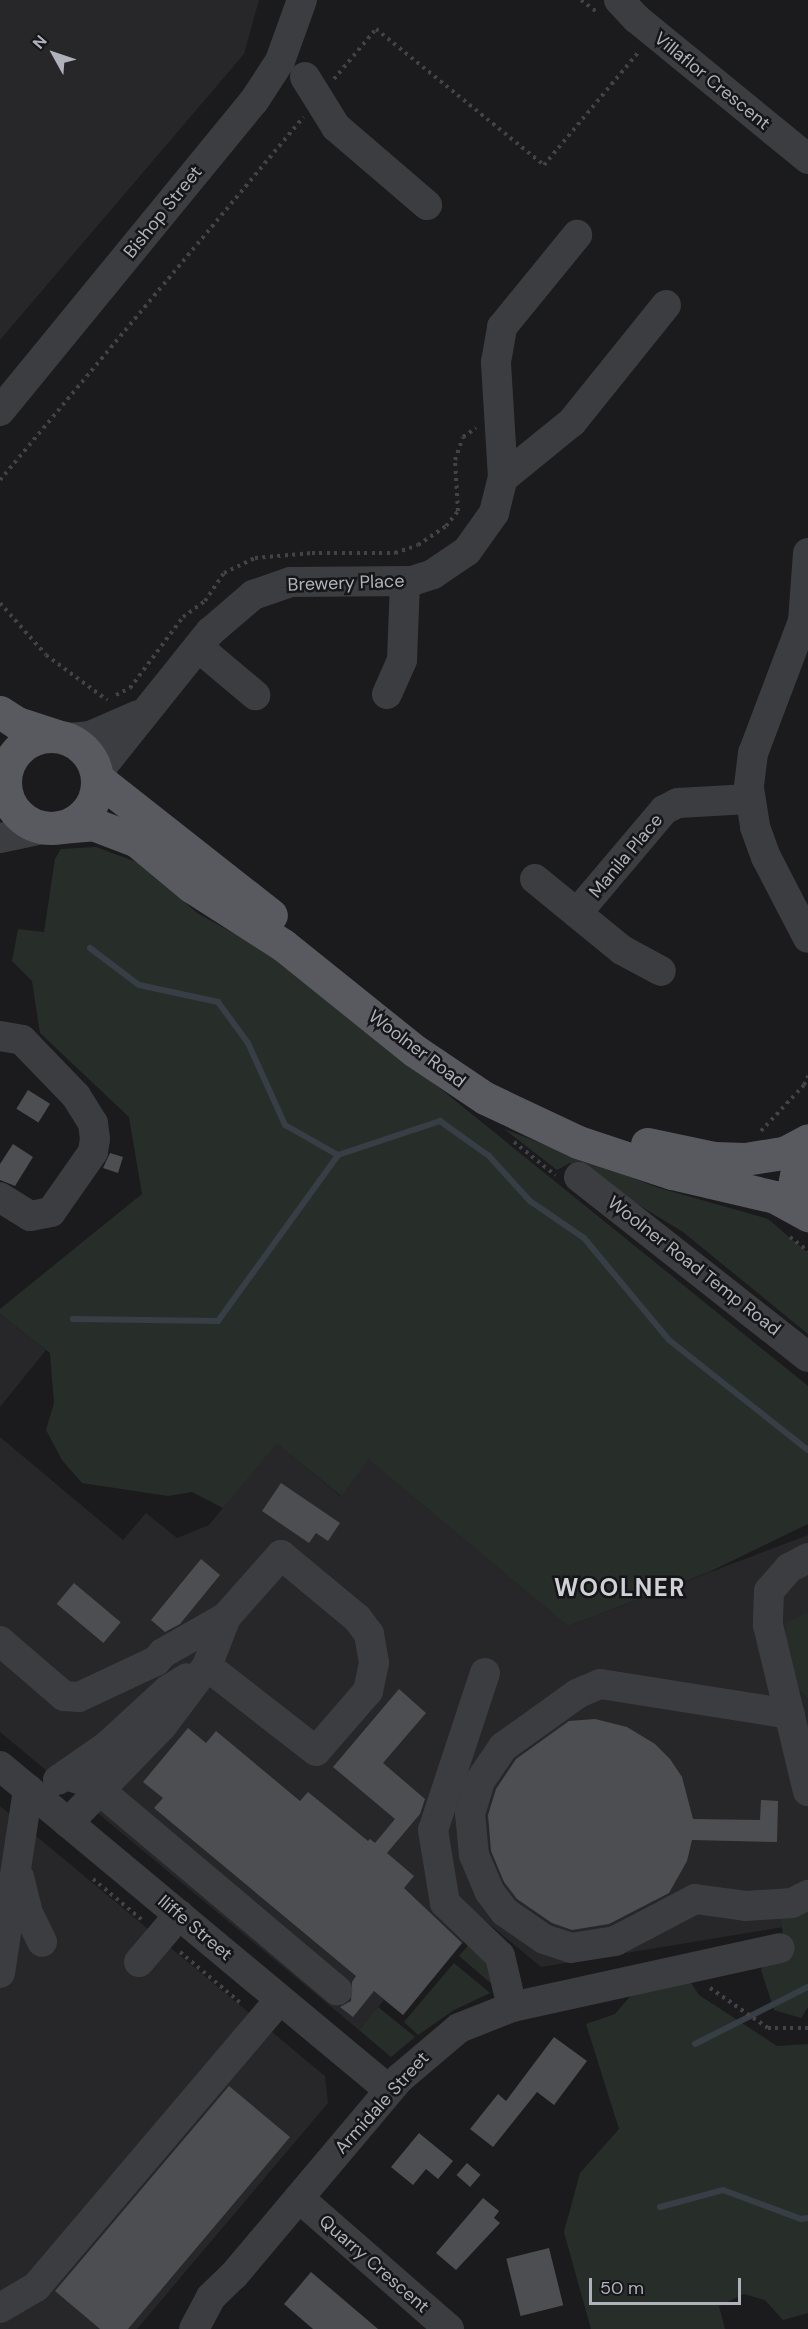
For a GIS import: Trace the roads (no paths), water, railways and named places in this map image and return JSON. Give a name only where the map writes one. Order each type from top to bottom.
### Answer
[{"type":"main road","points":[[0,712],[17,723],[63,737],[87,752],[98,776],[91,806],[74,822],[54,828],[21,818],[3,791],[6,772],[16,752],[34,738],[63,737]]},
{"type":"main road","name":"Woolner Road","points":[[98,776],[426,1038],[515,1091],[633,1140],[714,1158],[775,1156],[808,1141]]},
{"type":"main road","name":"Woolner Road","points":[[54,828],[93,824],[137,841],[191,886],[283,945],[415,1051],[485,1098],[578,1142],[672,1173],[767,1194],[808,1214]]},
{"type":"main road","points":[[808,1141],[799,1158],[795,1181],[808,1214]]},
{"type":"street","name":"Bishop Street","points":[[0,411],[254,101],[280,61],[302,0]]},
{"type":"street","name":"Villaflor Crescent","points":[[619,0],[637,19],[808,159]]},
{"type":"street","points":[[311,88],[336,127],[427,205]]},
{"type":"street","name":"Brewery Place","points":[[98,776],[150,706],[226,615],[271,587],[290,582],[405,581],[433,574],[467,551],[494,513],[503,478],[496,362],[501,327],[577,235]]},
{"type":"street","points":[[503,478],[572,422],[666,305]]},
{"type":"street","points":[[808,572],[801,626],[753,753],[749,799],[765,857],[808,938]]},
{"type":"street","points":[[387,694],[402,660],[405,581]]},
{"type":"street","points":[[198,647],[255,695]]},
{"type":"street","points":[[63,737],[102,732],[150,706]]},
{"type":"street","name":"Manila Place","points":[[577,913],[664,810],[678,803],[749,799]]},
{"type":"street","points":[[0,838],[54,828]]},
{"type":"street","name":"Manila Place","points":[[535,879],[622,950],[661,971]]},
{"type":"street","points":[[0,1036],[22,1040],[76,1096],[93,1123],[95,1139],[93,1152],[51,1212],[30,1216],[0,1197]]},
{"type":"street","name":"Woolner Road Temp Road","points":[[579,1176],[808,1357]]},
{"type":"street","points":[[0,1641],[64,1696],[79,1697],[156,1661],[163,1653],[226,1617],[281,1555],[357,1618],[369,1634],[374,1663],[368,1691],[316,1751],[207,1666]]},
{"type":"street","points":[[808,1558],[789,1568],[769,1591],[768,1625],[808,1791]]},
{"type":"street","points":[[0,1970],[17,1859],[31,1792],[66,1775],[185,1686],[207,1666],[226,1617]]},
{"type":"street","points":[[156,1661],[185,1686]]},
{"type":"street","points":[[485,1673],[433,1830],[445,1903],[500,1956],[512,2007]]},
{"type":"street","points":[[790,1714],[600,1684],[577,1694],[503,1747],[480,1781],[470,1814],[474,1855],[500,1905],[521,1926],[571,1948],[615,1941],[695,1899],[746,1906],[792,1902],[808,1895]]},
{"type":"street","points":[[68,1823],[162,1726],[185,1686]]},
{"type":"street","name":"Iliffe Street","points":[[0,1766],[389,2090]]},
{"type":"street","points":[[66,1775],[84,1778],[337,1990]]},
{"type":"street","points":[[17,1859],[24,1900],[42,1942]]},
{"type":"street","name":"Armidale Street","points":[[194,2329],[211,2297],[299,2198],[389,2090],[444,2038],[479,2018],[512,2007],[775,1949],[776,1903]]},
{"type":"street","points":[[139,1962],[179,1915]]},
{"type":"street","points":[[0,2308],[36,2287],[280,2000]]},
{"type":"street","name":"Quarry Crescent","points":[[299,2198],[449,2329]]},
{"type":"waterway","points":[[90,948],[139,985],[218,1002],[248,1043],[285,1125],[338,1155],[440,1121],[489,1156],[530,1201],[584,1238],[669,1340],[808,1450]]},
{"type":"waterway","points":[[73,1319],[218,1321],[338,1155]]},
{"type":"waterway","points":[[695,2044],[808,1987]]},
{"type":"waterway","points":[[660,2207],[723,2190],[801,2219],[808,2218]]},
{"type":"district","name":"WOOLNER","points":[[620,1588]]}]
